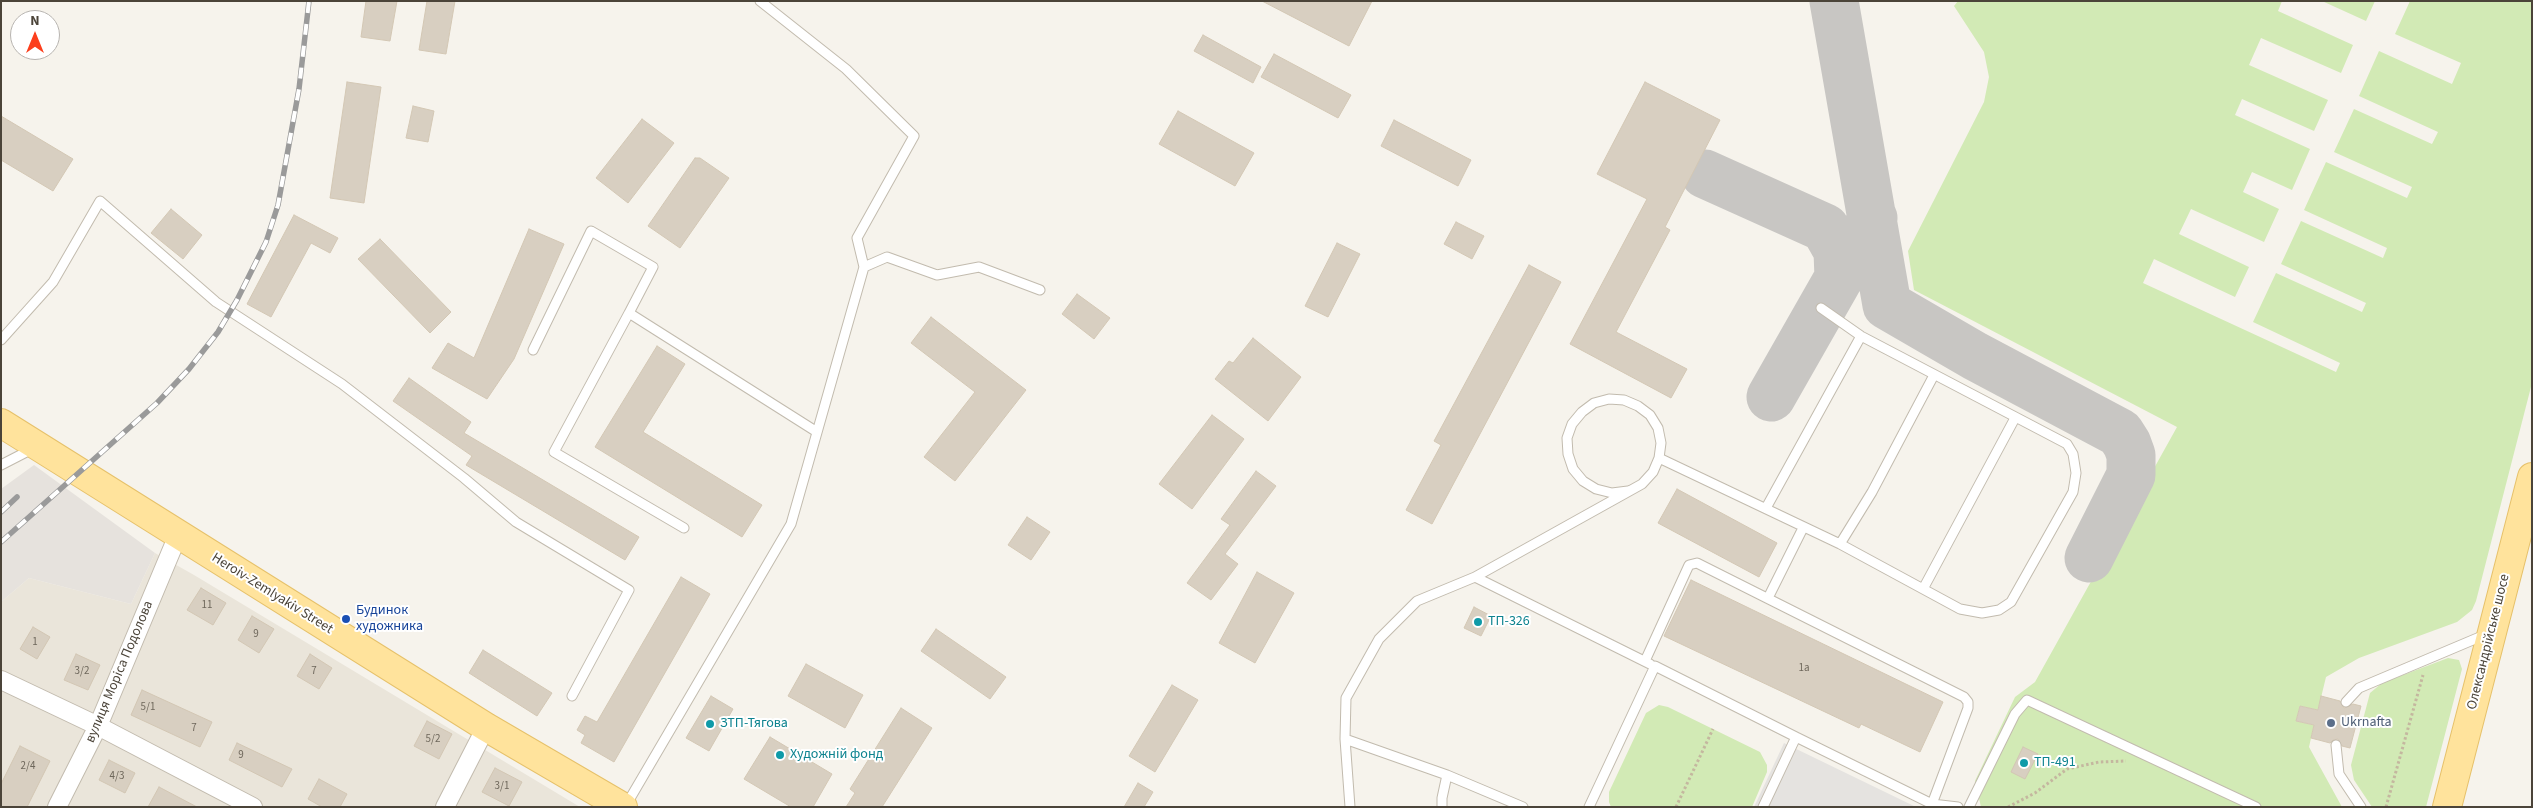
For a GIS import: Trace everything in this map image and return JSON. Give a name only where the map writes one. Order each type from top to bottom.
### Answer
[{"type":"main road","name":"Heroiv-Zemlyakiv Street","points":[[1,423],[486,727],[624,807]]},
{"type":"main road","name":"Олександрійське шосе","points":[[2447,807],[2532,477]]},
{"type":"street","name":"вулиця Моріса Подолова","points":[[57,807],[98,726],[178,535]]},
{"type":"street","points":[[1,680],[98,726],[253,807]]},
{"type":"street","points":[[445,807],[486,727]]},
{"type":"lane","points":[[624,807],[791,524],[864,267],[857,238],[914,136],[846,69],[760,1]]},
{"type":"lane","points":[[2,338],[53,282],[100,201],[216,302],[342,384],[464,478],[516,522],[629,590],[572,696]]},
{"type":"lane","points":[[533,350],[591,231],[653,267],[554,452],[684,528]]},
{"type":"lane","points":[[864,267],[887,256],[937,275],[979,267],[1040,290]]},
{"type":"lane","points":[[1659,458],[1840,544],[1960,609],[1982,613],[1999,610],[2012,602],[2073,492],[2076,473],[2073,454],[2067,444],[1861,336],[1821,308]]},
{"type":"lane","points":[[629,313],[818,432]]},
{"type":"lane","points":[[1766,508],[1861,336]]},
{"type":"lane","points":[[1840,544],[1872,492],[1934,375]]},
{"type":"lane","points":[[1350,807],[1345,739],[1346,698],[1380,639],[1417,601],[1476,577],[1642,484],[1653,472],[1659,458],[1661,443],[1658,428],[1650,415],[1638,406],[1624,400],[1609,399],[1594,403],[1582,412],[1572,424],[1567,438],[1568,454],[1573,469],[1583,481],[1596,490],[1612,493],[1628,491]]},
{"type":"lane","points":[[1923,589],[2015,418]]},
{"type":"lane","points":[[1,465],[37,446]]},
{"type":"lane","points":[[1768,598],[1803,528]]},
{"type":"lane","points":[[1645,661],[1689,565],[1693,562],[1964,697],[1968,702],[1968,708],[1932,806]]},
{"type":"lane","points":[[1476,577],[1932,806],[1958,807]]},
{"type":"lane","points":[[2346,702],[2359,688],[2492,632]]},
{"type":"lane","points":[[1589,807],[1655,666]]},
{"type":"lane","points":[[1969,807],[2016,714],[2027,700],[2256,807]]},
{"type":"lane","points":[[1762,807],[1796,737]]},
{"type":"lane","points":[[1345,739],[1447,774],[1523,807]]},
{"type":"lane","points":[[2336,745],[2339,774],[2362,807]]},
{"type":"lane","points":[[1442,807],[1447,774]]},
{"type":"path","points":[[2386,807],[2427,659]]},
{"type":"path","points":[[1676,807],[1713,729]]},
{"type":"path","points":[[2008,807],[2034,793],[2067,769],[2099,762],[2157,760]]},
{"type":"shaded area","points":[[34,465],[155,553],[131,604],[29,578],[1,602],[1,489]]},
{"type":"shaded area","points":[[155,553],[580,807],[1,807],[1,602],[29,578],[131,604]]},
{"type":"shaded area","points":[[1784,743],[1916,807],[1754,807]]},
{"type":"green space","points":[[1958,1],[2282,1],[2278,11],[2353,45],[2341,73],[2261,38],[2249,65],[2328,100],[2314,131],[2242,99],[2235,115],[2310,149],[2292,190],[2252,172],[2243,192],[2279,209],[2264,242],[2191,209],[2179,234],[2249,267],[2235,297],[2154,259],[2143,283],[2336,372],[2340,363],[2253,322],[2276,273],[2362,312],[2366,303],[2281,264],[2301,221],[2383,258],[2387,248],[2304,210],[2326,162],[2407,198],[2412,187],[2334,152],[2354,109],[2432,144],[2438,132],[2359,96],[2379,51],[2452,84],[2461,63],[2395,34],[2410,1],[2532,1],[2532,383],[2476,601],[2472,610],[2457,622],[2359,658],[2326,677],[2318,710],[2300,706],[2296,721],[2314,725],[2309,747],[2342,807],[1981,807],[1975,781],[2015,697],[2035,682],[2177,427],[1914,290],[1908,251],[1984,102],[1989,77],[1984,52],[1954,6]]},
{"type":"green space","points":[[2322,1],[2375,1],[2366,21]]},
{"type":"green space","points":[[2448,658],[2459,660],[2462,669],[2426,807],[2372,807],[2354,780],[2351,765],[2370,693],[2382,683]]},
{"type":"green space","points":[[1659,705],[1668,707],[1760,752],[1767,765],[1767,772],[1752,807],[1611,807],[1609,792],[1646,713]]},
{"type":"building","points":[[366,1],[397,1],[390,41],[361,37]]},
{"type":"building","points":[[427,1],[455,1],[446,54],[419,50]]},
{"type":"building","points":[[1262,1],[1372,1],[1349,46]]},
{"type":"building","points":[[1203,35],[1261,67],[1253,83],[1194,51]]},
{"type":"building","points":[[1274,54],[1351,95],[1338,118],[1261,77]]},
{"type":"building","points":[[347,82],[381,87],[364,203],[330,198]]},
{"type":"building","points":[[1645,82],[1720,120],[1665,227],[1670,230],[1616,332],[1687,369],[1671,398],[1570,344],[1647,199],[1597,174]]},
{"type":"building","points":[[413,106],[434,111],[428,142],[406,138]]},
{"type":"building","points":[[1178,111],[1254,153],[1235,186],[1159,144]]},
{"type":"building","points":[[1,116],[73,159],[53,191],[1,160]]},
{"type":"building","points":[[642,119],[674,143],[628,203],[596,178]]},
{"type":"building","points":[[1394,120],[1471,160],[1458,186],[1381,146]]},
{"type":"building","points":[[695,158],[700,158],[729,178],[680,248],[648,226]]},
{"type":"building","points":[[171,209],[202,235],[183,259],[151,233]]},
{"type":"building","points":[[294,215],[338,238],[330,253],[311,243],[271,317],[247,304]]},
{"type":"building","points":[[1456,222],[1484,236],[1472,259],[1444,244]]},
{"type":"building","points":[[529,229],[564,244],[514,359],[487,399],[432,368],[448,343],[474,358]]},
{"type":"building","points":[[380,239],[451,312],[430,333],[358,259]]},
{"type":"building","points":[[1337,243],[1360,254],[1328,317],[1305,306]]},
{"type":"building","points":[[1529,265],[1561,282],[1432,524],[1406,510],[1441,445],[1434,441]]},
{"type":"building","points":[[1077,294],[1110,318],[1094,339],[1062,314]]},
{"type":"building","points":[[931,317],[1026,390],[955,481],[924,457],[975,392],[911,343]]},
{"type":"building","points":[[1253,338],[1301,377],[1268,421],[1215,379],[1229,361],[1233,363]]},
{"type":"building","points":[[657,346],[685,364],[643,432],[762,505],[742,537],[595,447]]},
{"type":"building","points":[[409,378],[471,422],[464,433],[639,537],[625,560],[466,465],[472,456],[393,401]]},
{"type":"building","points":[[1212,415],[1244,439],[1192,509],[1159,484]]},
{"type":"building","points":[[1256,471],[1276,486],[1225,554],[1238,564],[1211,600],[1187,583],[1230,525],[1221,519]]},
{"type":"building","points":[[1677,489],[1777,543],[1759,577],[1658,523]]},
{"type":"building","points":[[1027,517],[1050,532],[1031,560],[1008,545]]},
{"type":"building","points":[[1257,572],[1294,593],[1255,663],[1219,643]]},
{"type":"building","points":[[681,577],[710,594],[614,762],[581,743],[585,735],[577,730],[585,716],[597,722]]},
{"type":"building","points":[[1691,580],[1943,702],[1920,752],[1861,724],[1859,728],[1664,636]]},
{"type":"building","points":[[201,588],[226,603],[213,625],[187,610]]},
{"type":"building","name":"ТП-326","points":[[1474,607],[1491,616],[1481,636],[1464,628]]},
{"type":"building","points":[[252,616],[274,629],[259,653],[238,640]]},
{"type":"building","points":[[33,627],[50,637],[37,659],[20,649]]},
{"type":"building","points":[[936,629],[1006,677],[990,699],[921,651]]},
{"type":"building","points":[[483,650],[552,693],[537,716],[469,673]]},
{"type":"building","points":[[76,654],[100,665],[88,690],[64,680]]},
{"type":"building","points":[[310,654],[332,668],[319,689],[297,676]]},
{"type":"building","points":[[806,664],[863,695],[845,728],[788,696]]},
{"type":"building","points":[[1172,685],[1198,700],[1155,772],[1129,756]]},
{"type":"building","points":[[142,690],[212,722],[200,747],[131,715]]},
{"type":"building","name":"ЗТП-Тягова","points":[[711,696],[733,709],[709,751],[686,738]]},
{"type":"building","name":"Ukrnafta","points":[[2321,696],[2340,701],[2344,708],[2353,704],[2361,706],[2350,748],[2342,746],[2338,739],[2330,743],[2311,738],[2314,725],[2296,721],[2300,706],[2318,710]]},
{"type":"building","points":[[901,708],[932,728],[882,807],[846,807],[855,793],[850,789]]},
{"type":"building","points":[[427,721],[452,734],[439,759],[414,746]]},
{"type":"building","name":"Художній фонд","points":[[770,737],[832,774],[813,807],[791,807],[744,779]]},
{"type":"building","points":[[237,743],[292,769],[282,787],[229,760]]},
{"type":"building","points":[[20,746],[50,761],[27,807],[1,807],[1,784]]},
{"type":"building","name":"ТП-491","points":[[2023,747],[2038,754],[2025,779],[2011,772]]},
{"type":"building","points":[[109,760],[135,773],[125,793],[99,780]]},
{"type":"building","points":[[495,768],[522,782],[509,806],[482,792]]},
{"type":"building","points":[[319,779],[347,794],[340,807],[322,807],[308,799]]},
{"type":"building","points":[[1138,783],[1153,792],[1144,807],[1124,807]]},
{"type":"building","points":[[159,787],[197,807],[148,807]]},
{"type":"taxiway","points":[[1834,1],[1887,305],[1975,356],[2120,433],[2127,444],[2131,455],[2131,475],[2089,558]]},
{"type":"taxiway","points":[[1705,174],[1825,228],[1838,251],[1839,278]]},
{"type":"taxiway","points":[[1771,397],[1873,218]]},
{"type":"railway","points":[[1,542],[157,403],[189,369],[218,332],[237,300],[266,242],[278,205],[299,89],[309,1]]},
{"type":"railway","points":[[1,512],[17,497]]},
{"type":"place","name":"Будинок художника","points":[[346,619]]},
{"type":"place","name":"ТП-326","points":[[1478,622]]},
{"type":"place","name":"Ukrnafta","points":[[2331,723]]},
{"type":"place","name":"ЗТП-Тягова","points":[[710,724]]},
{"type":"place","name":"Художній фонд","points":[[780,755]]},
{"type":"place","name":"ТП-491","points":[[2024,763]]}]
